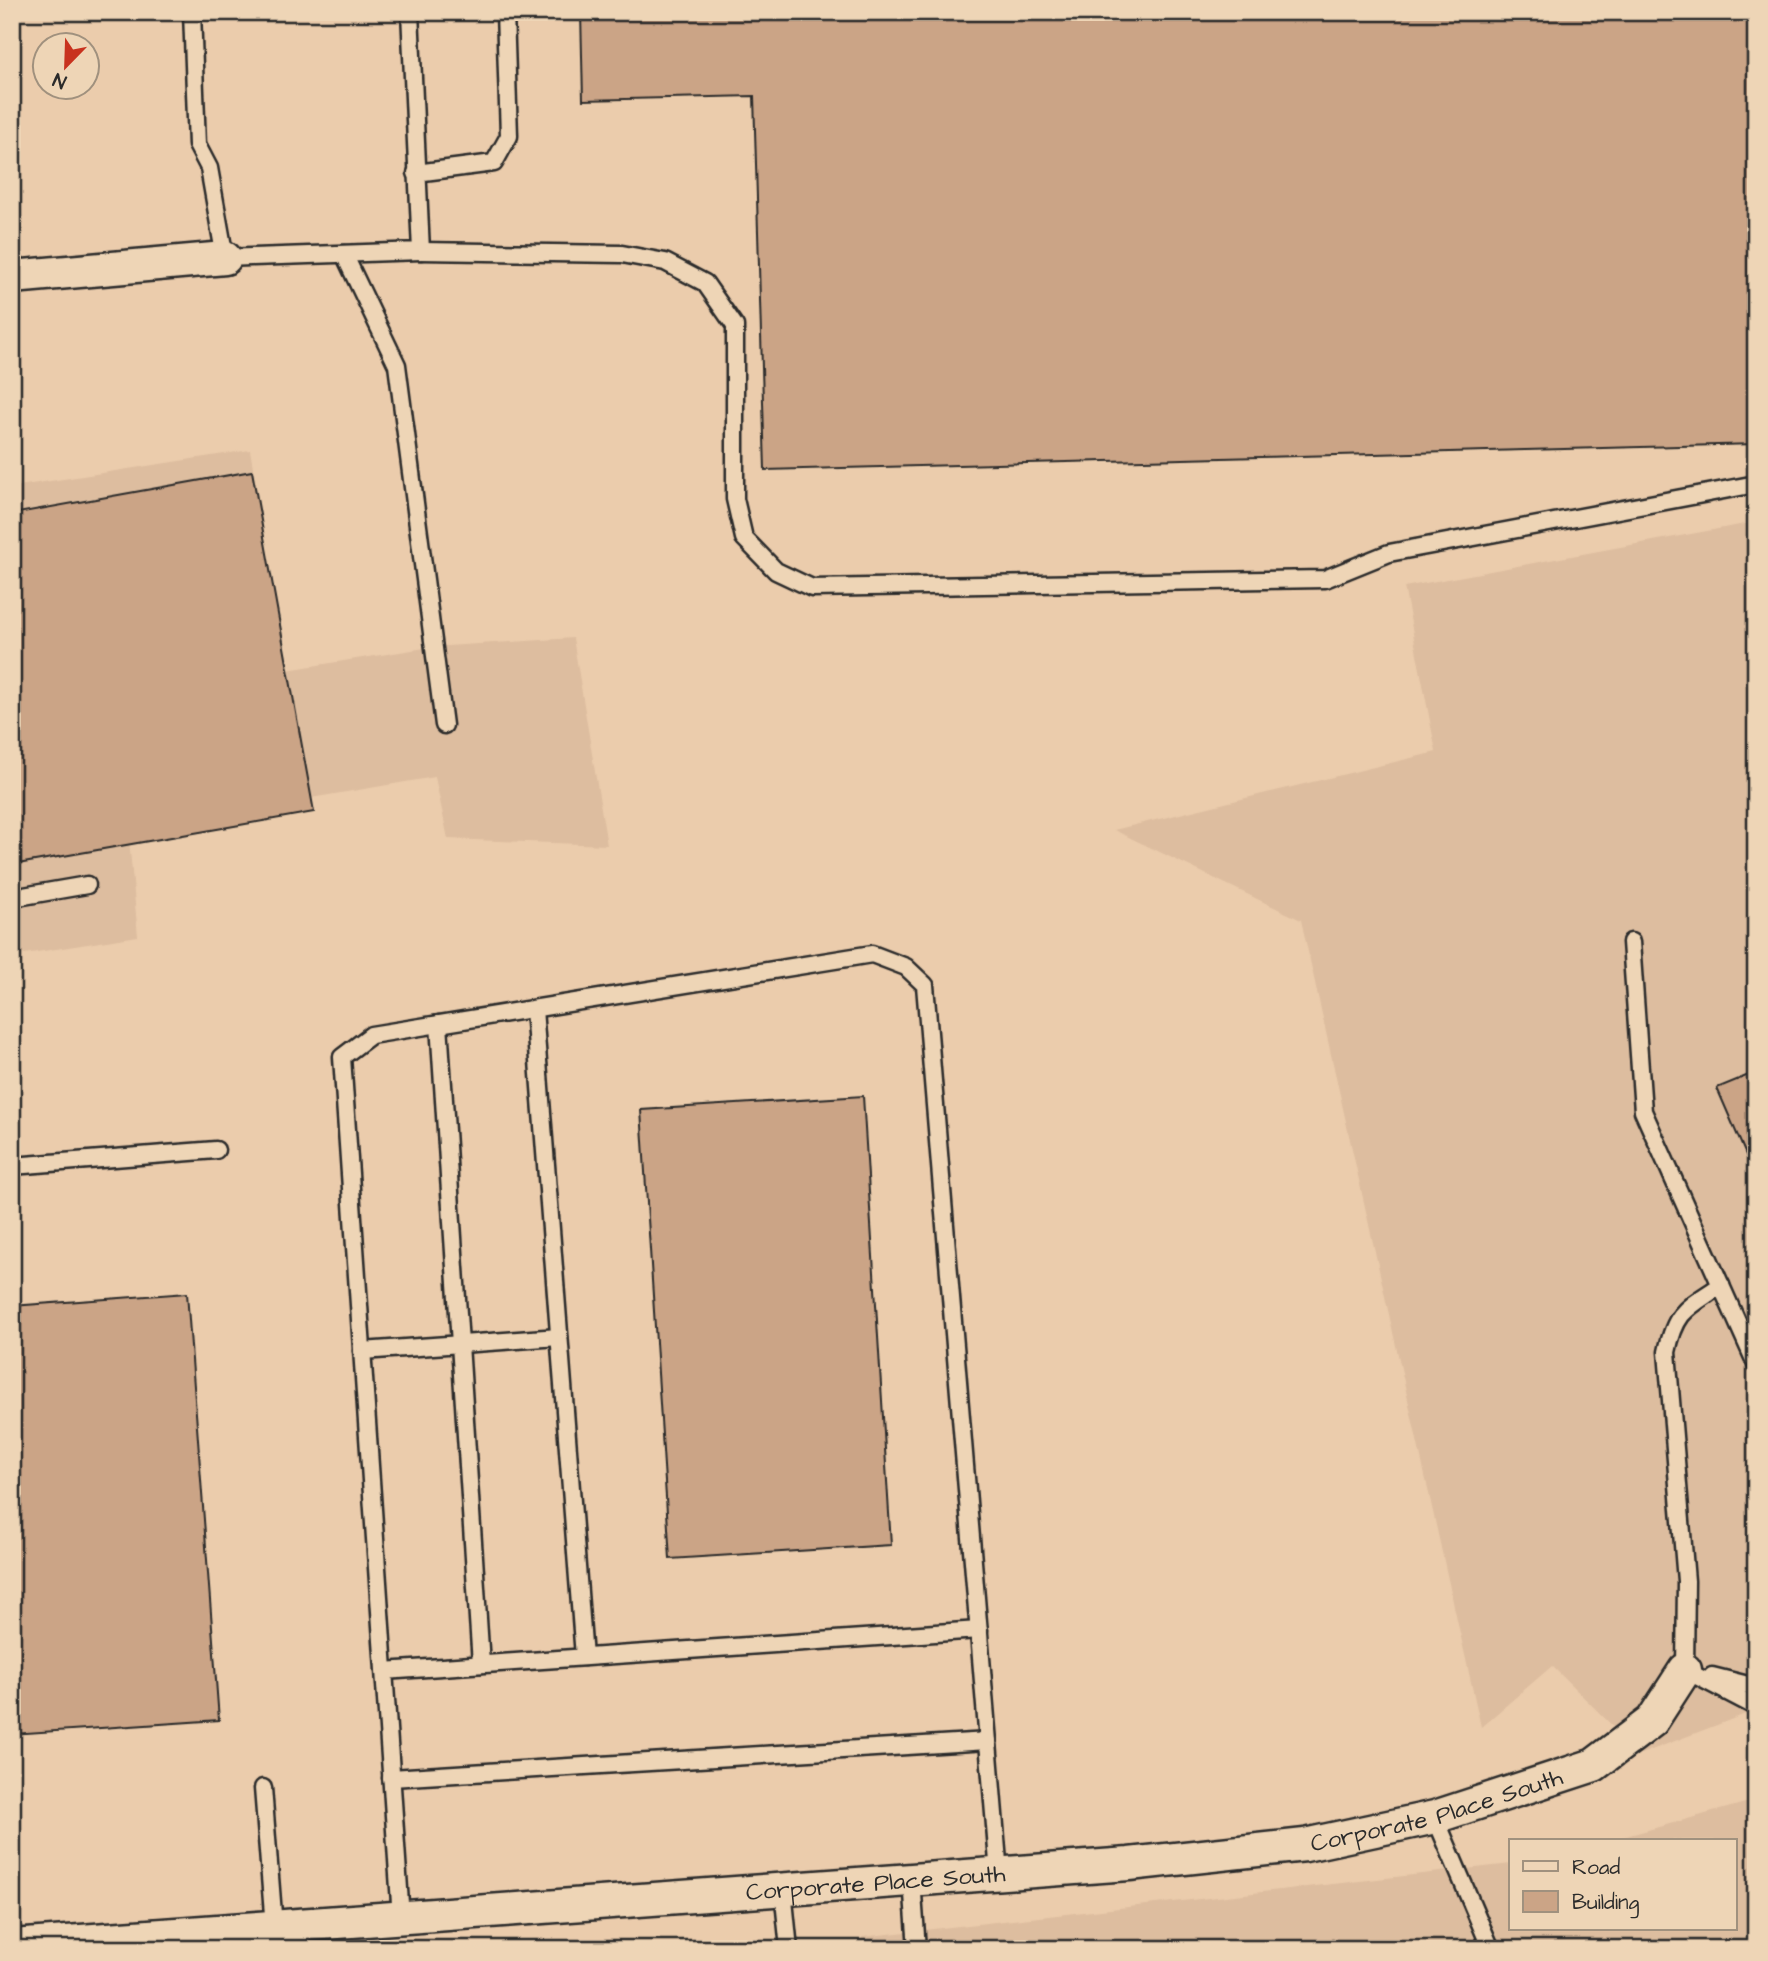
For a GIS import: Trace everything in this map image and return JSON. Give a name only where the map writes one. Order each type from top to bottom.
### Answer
[{"type":"street","points":[[12,278],[225,258]]},
{"type":"street","name":"Corporate Place South","points":[[12,1946],[93,1945],[274,1927],[1129,1864],[1305,1844],[1435,1817],[1594,1765],[1652,1721],[1685,1670]]},
{"type":"lane","points":[[192,12],[197,145],[209,169],[225,258],[421,251],[622,254],[665,262],[705,283],[735,326],[735,499],[744,538],[776,571],[813,588],[1325,579],[1389,553],[1756,484]]},
{"type":"lane","points":[[410,12],[421,251]]},
{"type":"lane","points":[[416,173],[494,163],[509,136],[505,12]]},
{"type":"lane","points":[[344,254],[397,365],[444,724]]},
{"type":"lane","points":[[12,898],[87,885]]},
{"type":"lane","points":[[1631,942],[1643,1111],[1756,1364]]},
{"type":"lane","points":[[401,1918],[342,1057],[371,1035],[872,954],[906,967],[925,985],[999,1874]]},
{"type":"lane","points":[[534,1009],[583,1657]]},
{"type":"lane","points":[[439,1024],[481,1664]]},
{"type":"lane","points":[[12,1166],[216,1150]]},
{"type":"lane","points":[[1685,1670],[1686,1581],[1667,1352],[1680,1314],[1721,1285]]},
{"type":"lane","points":[[362,1351],[559,1337]]},
{"type":"lane","points":[[384,1671],[979,1630]]},
{"type":"lane","points":[[1685,1670],[1756,1688]]},
{"type":"lane","points":[[1685,1670],[1756,1707]]},
{"type":"lane","points":[[391,1779],[988,1741]]},
{"type":"lane","points":[[263,1788],[274,1927]]},
{"type":"lane","points":[[1435,1817],[1491,1949]]},
{"type":"lane","points":[[912,1880],[917,1949]]},
{"type":"lane","points":[[783,1890],[789,1949]]},
{"type":"shaded area","points":[[250,450],[287,670],[431,647],[573,638],[607,845],[448,839],[435,777],[128,829],[138,936],[12,956],[12,487]]},
{"type":"shaded area","points":[[1756,522],[1756,1710],[1641,1754],[1552,1666],[1481,1727],[1301,920],[1114,830],[1436,752],[1404,587]]},
{"type":"shaded area","points":[[1756,1800],[1756,1949],[863,1949],[862,1937],[1509,1864],[1509,1930],[1736,1930],[1736,1839],[1616,1839]]},
{"type":"building","points":[[581,12],[1756,12],[1756,444],[765,470],[754,96],[583,100]]},
{"type":"building","points":[[252,471],[314,812],[12,865],[12,514]]},
{"type":"building","points":[[1756,1072],[1756,1178],[1717,1088]]},
{"type":"building","points":[[863,1096],[891,1545],[670,1559],[641,1110]]},
{"type":"building","points":[[187,1293],[219,1720],[12,1734],[12,1306]]}]
